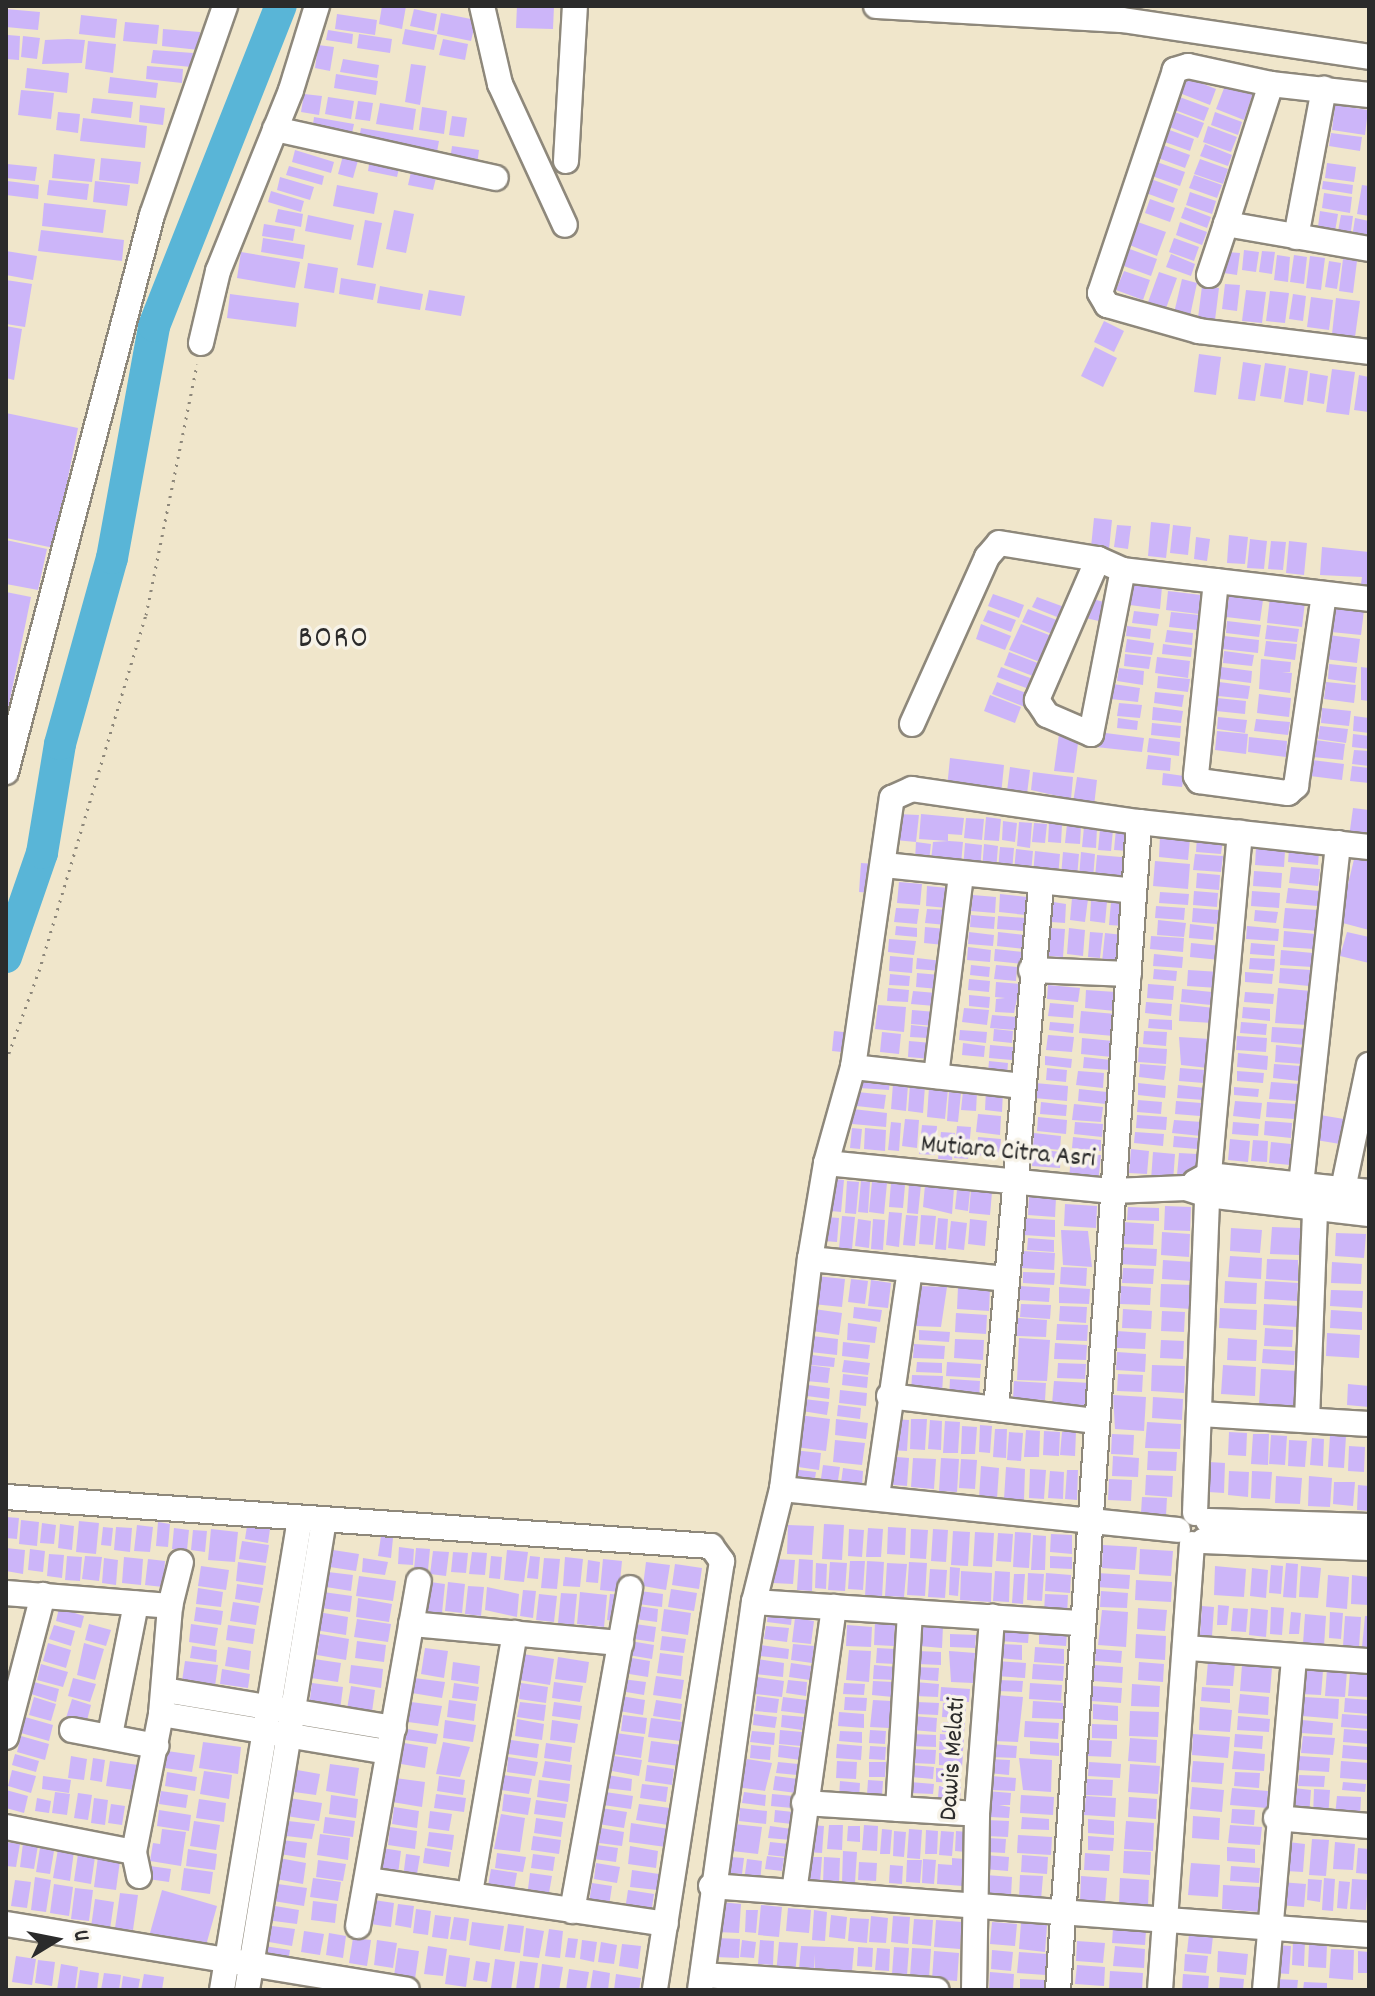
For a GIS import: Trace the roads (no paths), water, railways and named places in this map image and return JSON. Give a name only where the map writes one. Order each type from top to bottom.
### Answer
[{"type":"street","points":[[6,772],[152,215],[225,6]]},
{"type":"street","points":[[201,343],[218,271],[275,129],[317,6]]},
{"type":"street","points":[[482,6],[500,84],[565,225]]},
{"type":"street","points":[[566,161],[575,6]]},
{"type":"street","points":[[876,6],[1122,20],[1369,57]]},
{"type":"street","points":[[1367,344],[1199,331],[1107,305],[1100,293],[1175,70],[1188,66],[1271,84],[1369,95]]},
{"type":"street","points":[[1209,275],[1271,84]]},
{"type":"street","points":[[1296,237],[1324,89]]},
{"type":"street","points":[[275,129],[496,178]]},
{"type":"street","points":[[1226,224],[1369,249]]},
{"type":"street","points":[[912,724],[993,547],[1010,543],[1098,559],[1123,570],[1369,599]]},
{"type":"street","points":[[1098,559],[1037,700],[1047,715],[1091,734],[1123,570]]},
{"type":"street","points":[[1216,581],[1196,776],[1199,781],[1288,793],[1296,786],[1324,594]]},
{"type":"street","points":[[937,1990],[702,1982],[711,1886],[754,1602],[782,1489],[810,1259],[826,1163],[853,1067],[884,865],[889,804],[904,790],[1139,822],[1369,847]]},
{"type":"street","points":[[1058,1990],[1061,1910],[1139,822]]},
{"type":"street","points":[[1160,1990],[1195,1530],[1200,1414],[1200,1186],[1240,832]]},
{"type":"street","points":[[1301,1185],[1338,843]]},
{"type":"street","points":[[884,865],[1041,885],[1134,891]]},
{"type":"street","points":[[936,1076],[961,876]]},
{"type":"street","points":[[996,1409],[1031,970],[1041,885]]},
{"type":"street","points":[[1031,970],[1129,974]]},
{"type":"street","points":[[1343,1189],[1369,1065]]},
{"type":"street","points":[[853,1067],[1022,1086]]},
{"type":"street","name":"Mutiara Citra Asri","points":[[826,1163],[1113,1191],[1301,1185],[1369,1192]]},
{"type":"street","name":"Mutiara Citra Asri","points":[[1200,1186],[1315,1210],[1369,1214]]},
{"type":"street","points":[[1307,1420],[1315,1210]]},
{"type":"street","points":[[810,1259],[1006,1279]]},
{"type":"street","points":[[877,1496],[889,1396],[910,1269]]},
{"type":"street","points":[[889,1396],[1097,1421]]},
{"type":"street","points":[[1200,1414],[1369,1424]]},
{"type":"street","points":[[782,1489],[877,1496],[1369,1548]]},
{"type":"street","points":[[6,1497],[300,1520],[711,1546],[722,1561],[655,1990]]},
{"type":"street","points":[[279,1722],[300,1520]]},
{"type":"street","points":[[222,1990],[239,1961],[279,1722],[324,1521]]},
{"type":"street","points":[[1195,1530],[1369,1526]]},
{"type":"street","points":[[139,1876],[134,1852],[156,1746],[163,1702],[170,1606],[181,1562]]},
{"type":"street","points":[[358,1926],[369,1880],[419,1581]]},
{"type":"street","points":[[572,1911],[630,1588]]},
{"type":"street","points":[[6,1593],[170,1606]]},
{"type":"street","points":[[6,1737],[43,1595]]},
{"type":"street","points":[[754,1602],[1082,1623]]},
{"type":"street","points":[[110,1735],[136,1604]]},
{"type":"street","points":[[794,1892],[804,1803],[834,1607]]},
{"type":"street","points":[[898,1809],[910,1612]]},
{"type":"street","name":"Dawis Melati","points":[[974,1990],[977,1814],[992,1617]]},
{"type":"street","points":[[411,1624],[621,1643]]},
{"type":"street","points":[[470,1893],[515,1633]]},
{"type":"street","points":[[1187,1648],[1369,1661]]},
{"type":"street","points":[[1265,1990],[1276,1818],[1294,1656]]},
{"type":"street","points":[[163,1702],[391,1740]]},
{"type":"street","points":[[72,1730],[156,1746]]},
{"type":"street","points":[[804,1803],[977,1814]]},
{"type":"street","points":[[1276,1818],[1369,1826]]},
{"type":"street","points":[[6,1827],[134,1852]]},
{"type":"street","points":[[369,1880],[666,1924]]},
{"type":"street","points":[[711,1886],[1271,1925],[1369,1935]]},
{"type":"street","points":[[6,1924],[407,1990]]},
{"type":"street","points":[[239,1961],[247,1990]]},
{"type":"waterway","points":[[6,957],[42,853],[60,744],[112,558],[154,326],[281,6]]},
{"type":"district","name":"BORO","points":[[334,641]]}]
